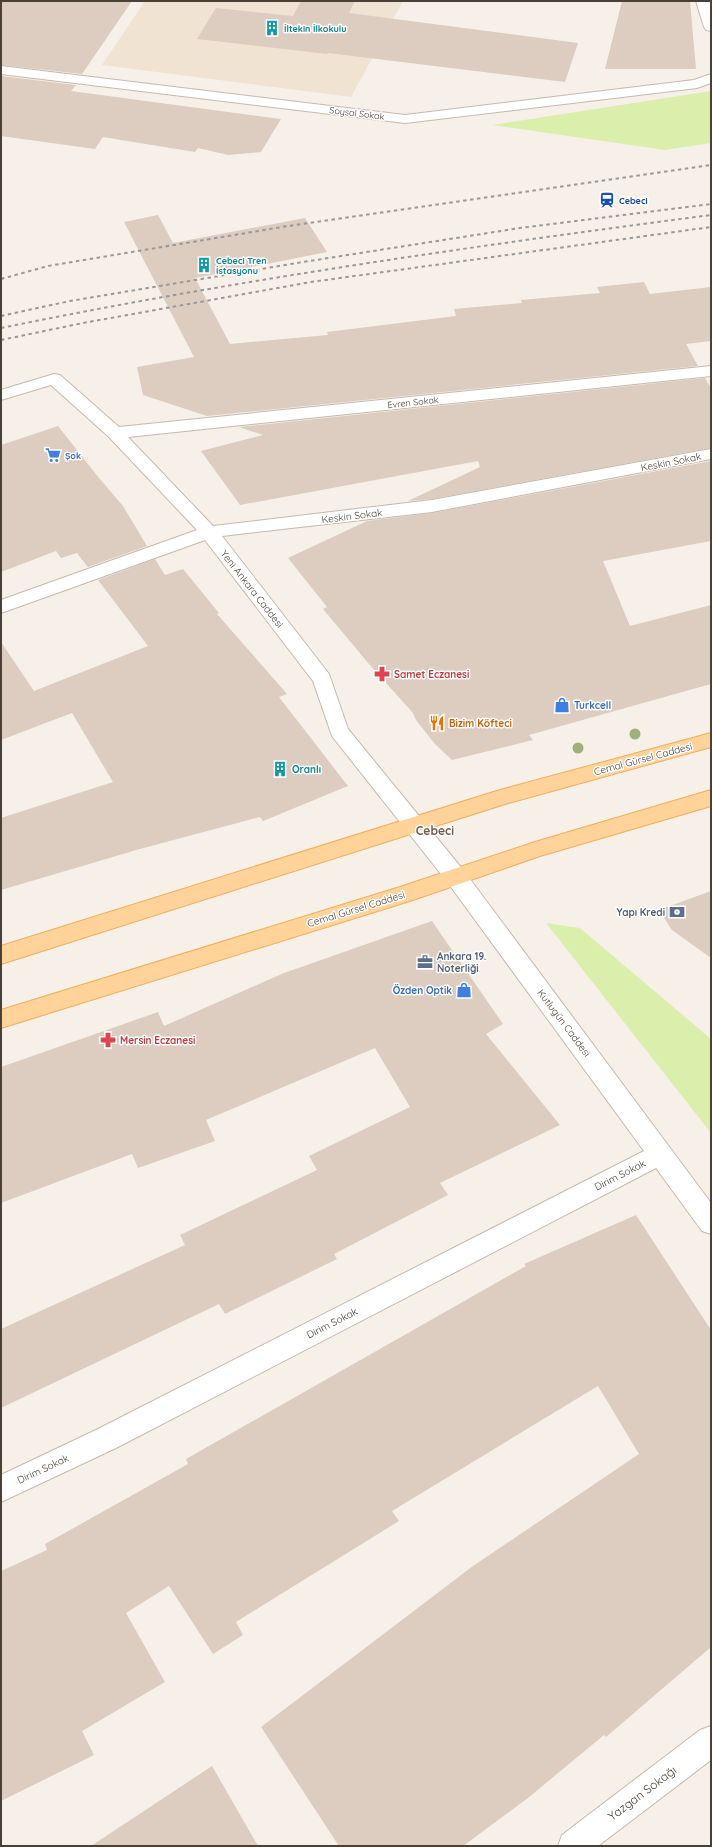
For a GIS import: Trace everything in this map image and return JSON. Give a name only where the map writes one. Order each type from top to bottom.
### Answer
[{"type":"main road","name":"Cemal Gürsel Caddesi","points":[[1,955],[500,798],[711,740]]},
{"type":"main road","name":"Cemal Gürsel Caddesi","points":[[1,1018],[456,877],[535,850],[711,798]]},
{"type":"street","points":[[703,1],[711,27]]},
{"type":"street","name":"Soysal Sokak","points":[[1,70],[405,119],[697,84],[711,78]]},
{"type":"street","name":"Evren Sokak","points":[[115,433],[711,370]]},
{"type":"street","name":"Yeni Ankara Caddesi","points":[[1,394],[54,379],[115,433],[209,532],[322,679],[339,731],[415,825]]},
{"type":"street","name":"Keskin Sokak","points":[[1,607],[209,532],[432,506],[711,454]]},
{"type":"street","name":"Kutlugün Caddesi","points":[[415,825],[456,877],[711,1223]]},
{"type":"street","name":"Dirim Sokak","points":[[1,1489],[106,1439],[661,1154]]},
{"type":"street","name":"Yazgan Sokağı","points":[[573,1846],[711,1741]]},
{"type":"shaded area","points":[[145,1],[403,1],[351,97],[102,65]]},
{"type":"green space","points":[[711,91],[711,143],[665,150],[492,125]]},
{"type":"green space","points":[[546,923],[580,928],[711,1039],[711,1133]]},
{"type":"building","points":[[1,1],[132,1],[82,74],[1,65]]},
{"type":"building","points":[[301,1],[355,1],[349,13],[578,43],[565,82],[328,53],[197,39],[216,8],[293,16]]},
{"type":"building","points":[[622,1],[690,1],[696,69],[605,69]]},
{"type":"building","points":[[1,76],[76,85],[71,91],[281,119],[261,152],[228,155],[198,148],[195,152],[103,137],[95,149],[1,136]]},
{"type":"building","points":[[158,215],[173,243],[305,218],[327,252],[195,278],[230,344],[328,335],[327,332],[456,316],[454,309],[522,303],[521,300],[600,293],[597,287],[644,282],[650,294],[711,287],[711,341],[686,344],[698,366],[207,416],[143,395],[137,367],[194,357],[124,222]]},
{"type":"building","points":[[705,378],[711,388],[711,448],[432,499],[408,501],[480,467],[478,461],[240,505],[201,451],[263,435],[239,427]]},
{"type":"building","points":[[58,426],[123,506],[147,546],[88,567],[77,553],[61,558],[56,551],[1,572],[1,445]]},
{"type":"building","points":[[711,461],[711,541],[603,561],[630,626],[711,605],[711,684],[529,735],[533,740],[452,760],[435,744],[416,720],[413,713],[369,664],[323,609],[327,607],[288,558],[367,521],[432,513]]},
{"type":"building","points":[[155,559],[165,575],[183,569],[219,613],[217,614],[287,694],[279,697],[348,786],[263,821],[260,817],[140,849],[1,890],[1,818],[113,782],[72,713],[1,740],[1,642],[34,691],[148,646],[98,580]]},
{"type":"building","points":[[711,891],[711,958],[672,930],[659,910]]},
{"type":"building","points":[[432,921],[503,1024],[486,1034],[560,1125],[440,1183],[448,1195],[334,1254],[337,1259],[225,1314],[219,1304],[1,1408],[1,1329],[185,1245],[180,1235],[317,1170],[309,1156],[410,1107],[375,1048],[206,1120],[215,1141],[138,1168],[132,1154],[1,1203],[1,1067],[158,1012],[164,1026],[284,973]]},
{"type":"building","points":[[636,1215],[711,1330],[711,1647],[606,1737],[604,1735],[528,1798],[463,1846],[339,1846],[261,1727],[473,1566],[639,1454],[598,1386],[392,1511],[399,1521],[236,1622],[243,1635],[213,1654],[169,1586],[126,1613],[165,1682],[82,1731],[94,1755],[1,1801],[1,1571],[47,1550],[45,1544],[188,1464],[186,1459],[526,1266],[524,1264]]},
{"type":"building","points":[[212,1766],[258,1846],[91,1846]]},
{"type":"railway","points":[[1,279],[48,266],[288,226],[711,165]]},
{"type":"railway","points":[[1,316],[70,301],[303,262],[520,228],[711,204]]},
{"type":"railway","points":[[1,328],[178,294],[266,279],[533,239],[711,215]]},
{"type":"railway","points":[[1,340],[83,323],[311,282],[711,227]]},
{"type":"place","name":"İltekin İlkokulu","points":[[272,28]]},
{"type":"place","name":"Cebeci","points":[[607,200]]},
{"type":"place","name":"Cebeci Tren İstasyonu","points":[[204,265]]},
{"type":"place","name":"Şok","points":[[53,455]]},
{"type":"place","name":"Samet Eczanesi","points":[[382,674]]},
{"type":"place","name":"Turkcell","points":[[562,705]]},
{"type":"place","name":"Bizim Köfteci","points":[[437,723]]},
{"type":"place","name":"Oranlı","points":[[280,769]]},
{"type":"place","name":"Yapı Kredi","points":[[677,912]]},
{"type":"place","name":"Ankara 19. Noterliği","points":[[425,962]]},
{"type":"place","name":"Özden Optik","points":[[464,990]]},
{"type":"place","name":"Mersin Eczanesi","points":[[108,1040]]},
{"type":"district","name":"Cebeci","points":[[435,830]]}]
